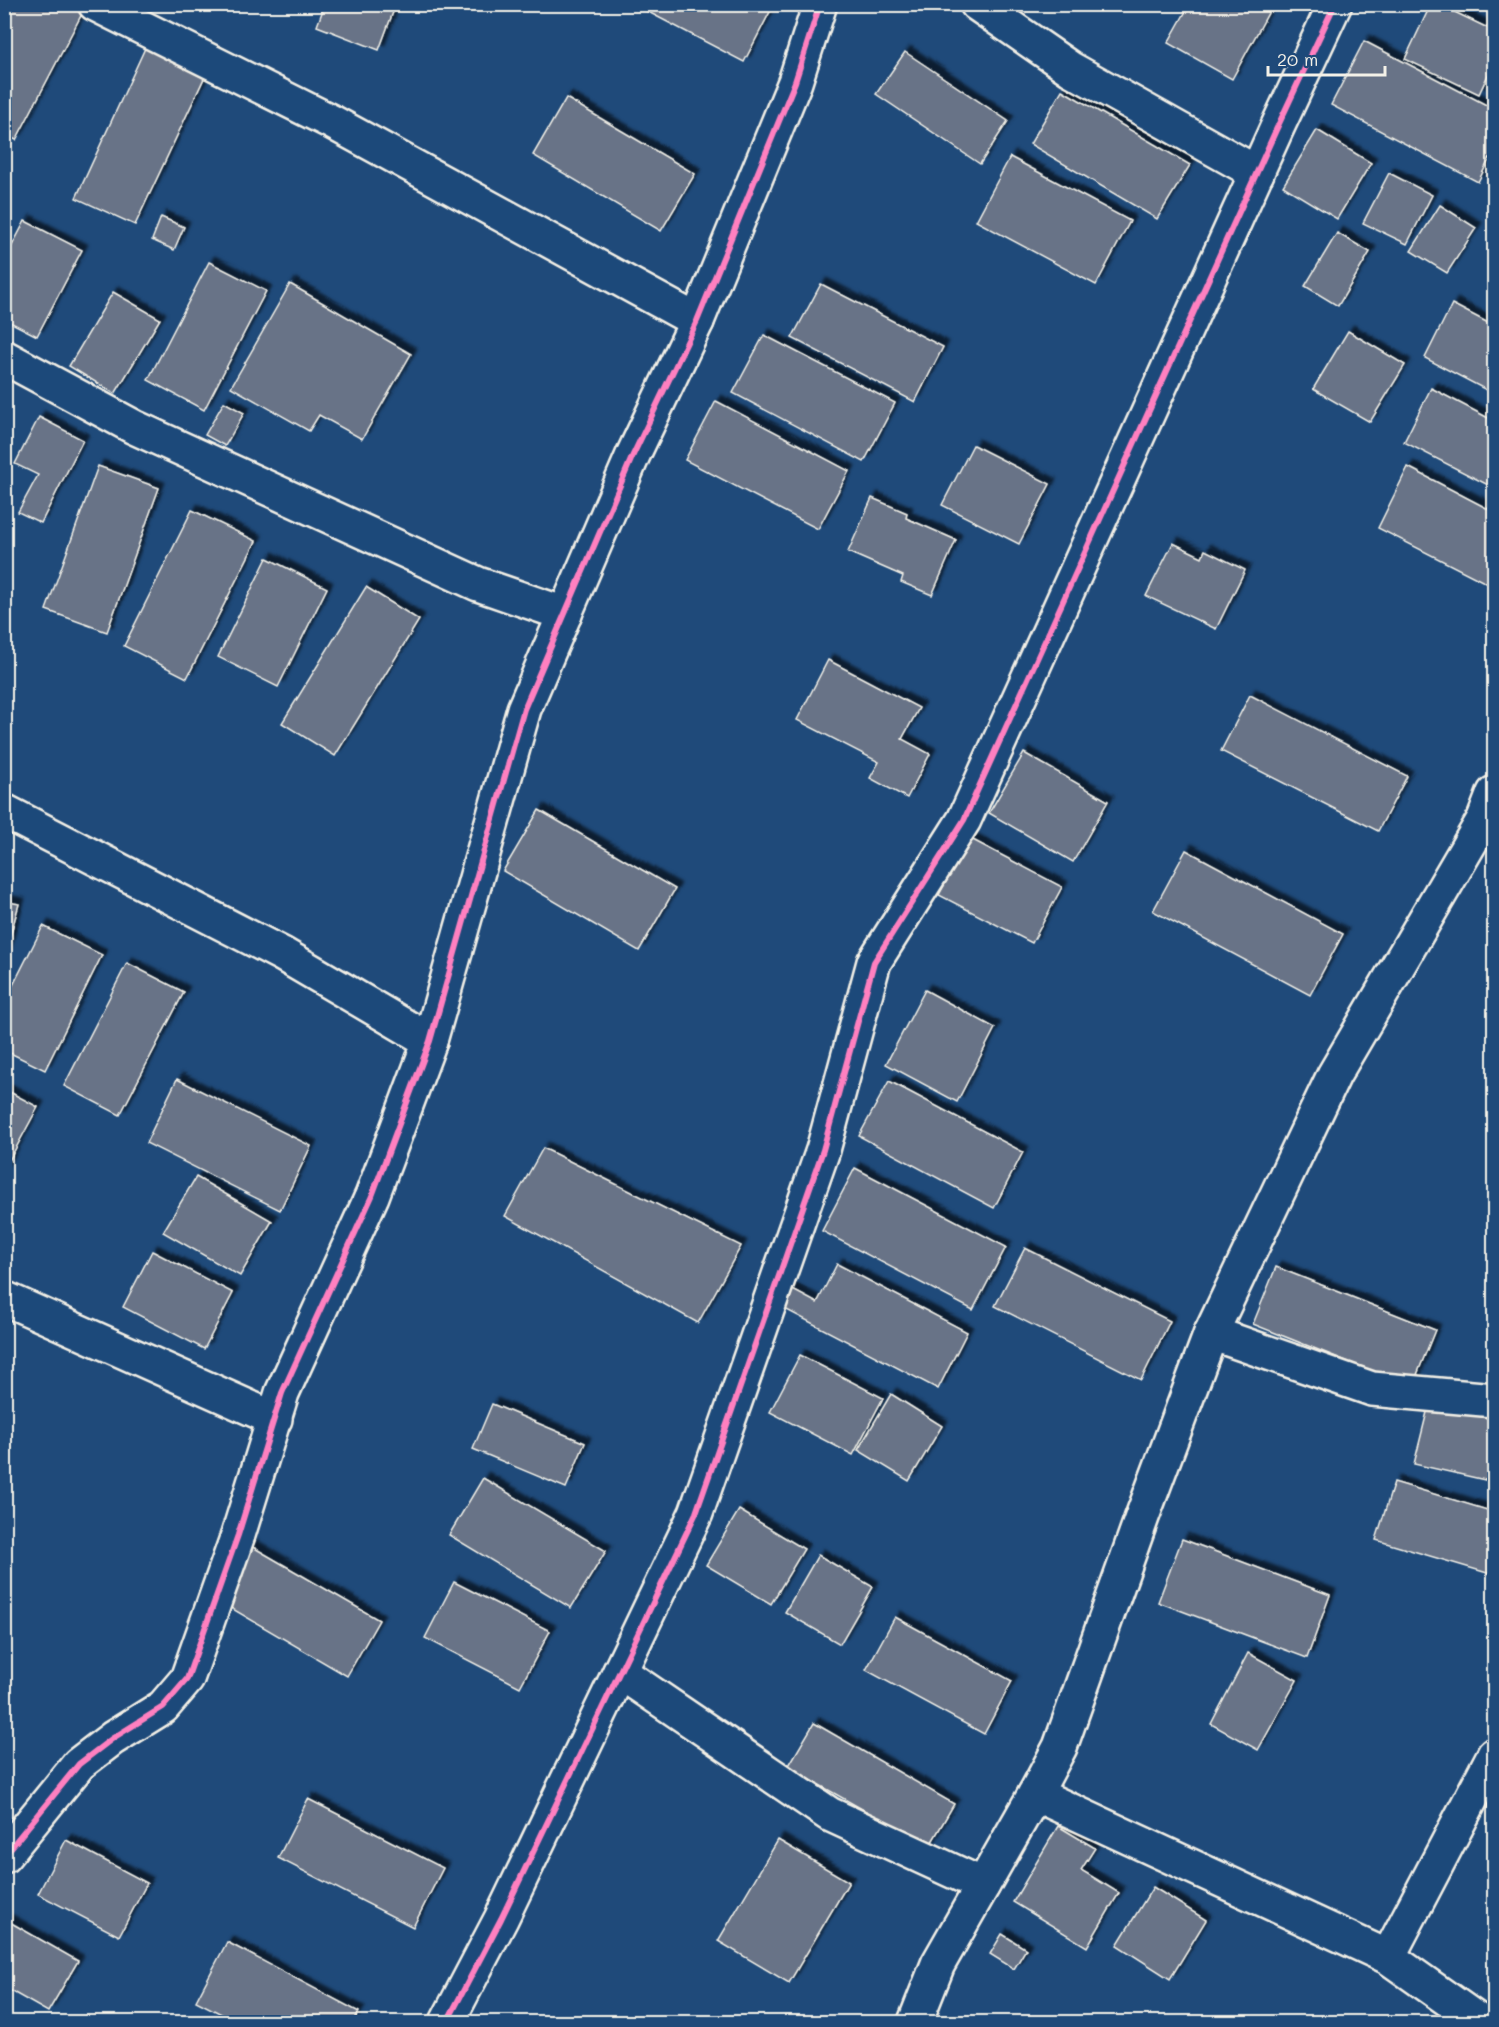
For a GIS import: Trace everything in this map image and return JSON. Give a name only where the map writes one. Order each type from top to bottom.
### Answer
[{"type":"street","points":[[95,4],[332,122],[697,321]]},
{"type":"street","points":[[4,1856],[79,1764],[113,1738],[163,1707],[187,1679],[238,1535],[282,1393],[372,1196],[430,1041],[524,709],[633,455],[697,321],[795,82],[820,4]]},
{"type":"street","points":[[977,4],[1071,69],[1257,173]]},
{"type":"street","points":[[447,2022],[501,1919],[696,1513],[823,1150],[874,962],[964,820],[1335,4]]},
{"type":"street","points":[[4,357],[145,432],[478,584],[565,614]]},
{"type":"street","points":[[915,2022],[938,1964],[1060,1747],[1211,1333],[1334,1075],[1484,819],[1494,793]]},
{"type":"street","points":[[4,811],[282,954],[430,1041]]},
{"type":"street","points":[[4,1298],[275,1419]]},
{"type":"street","points":[[1211,1333],[1372,1389],[1494,1400]]},
{"type":"street","points":[[620,1672],[829,1814],[983,1885]]},
{"type":"street","points":[[1388,1957],[1494,1755]]},
{"type":"street","points":[[1035,1794],[1388,1957],[1480,2022]]},
{"type":"building","points":[[13,4],[83,4],[86,6],[16,140],[4,134],[4,22]]},
{"type":"building","points":[[325,4],[396,4],[379,50],[317,26]]},
{"type":"building","points":[[633,4],[774,4],[744,62]]},
{"type":"building","points":[[1190,4],[1273,4],[1232,79],[1168,43]]},
{"type":"building","points":[[1431,4],[1438,4],[1494,31],[1494,62],[1479,94],[1405,59]]},
{"type":"building","points":[[1364,41],[1494,109],[1494,149],[1478,182],[1331,105]]},
{"type":"building","points":[[146,46],[206,74],[135,225],[76,198]]},
{"type":"building","points":[[905,52],[1008,121],[980,164],[876,94]]},
{"type":"building","points":[[1062,90],[1190,165],[1157,219],[1030,144]]},
{"type":"building","points":[[566,98],[695,174],[661,231],[533,155]]},
{"type":"building","points":[[1317,130],[1371,163],[1337,219],[1283,186]]},
{"type":"building","points":[[1010,157],[1130,221],[1096,285],[976,221]]},
{"type":"building","points":[[1389,173],[1432,195],[1407,244],[1363,223]]},
{"type":"building","points":[[1440,205],[1476,228],[1447,273],[1411,251]]},
{"type":"building","points":[[161,217],[184,227],[174,250],[152,240]]},
{"type":"building","points":[[25,221],[82,250],[37,336],[4,319],[4,261]]},
{"type":"building","points":[[1337,233],[1370,252],[1338,306],[1305,286]]},
{"type":"building","points":[[209,262],[266,291],[204,410],[148,380]]},
{"type":"building","points":[[290,284],[411,354],[362,439],[319,415],[309,431],[231,387]]},
{"type":"building","points":[[821,284],[943,347],[915,402],[792,338]]},
{"type":"building","points":[[113,292],[160,319],[115,394],[69,366]]},
{"type":"building","points":[[1452,304],[1494,326],[1494,394],[1425,358]]},
{"type":"building","points":[[1348,331],[1405,365],[1370,422],[1313,389]]},
{"type":"building","points":[[764,335],[895,403],[864,462],[733,393]]},
{"type":"building","points":[[1431,388],[1494,421],[1494,488],[1404,442]]},
{"type":"building","points":[[716,401],[849,471],[818,529],[685,460]]},
{"type":"building","points":[[224,402],[244,413],[225,446],[205,435]]},
{"type":"building","points":[[39,417],[83,440],[41,523],[18,512],[38,475],[15,464]]},
{"type":"building","points":[[973,445],[1050,484],[1019,544],[942,505]]},
{"type":"building","points":[[98,466],[159,488],[107,632],[46,610]]},
{"type":"building","points":[[1408,467],[1494,512],[1494,587],[1378,528]]},
{"type":"building","points":[[872,498],[907,513],[906,518],[956,540],[932,595],[901,582],[903,576],[848,552]]},
{"type":"building","points":[[192,510],[256,541],[187,678],[124,646]]},
{"type":"building","points":[[1173,543],[1202,557],[1205,550],[1245,570],[1216,629],[1146,596]]},
{"type":"building","points":[[267,558],[327,588],[278,687],[218,657]]},
{"type":"building","points":[[366,587],[419,620],[335,756],[282,723]]},
{"type":"building","points":[[828,660],[919,708],[902,739],[930,754],[907,798],[870,778],[879,762],[797,720]]},
{"type":"building","points":[[1250,695],[1407,776],[1378,831],[1221,751]]},
{"type":"building","points":[[1024,753],[1108,801],[1073,862],[989,813]]},
{"type":"building","points":[[539,810],[675,889],[639,951],[503,871]]},
{"type":"building","points":[[969,838],[1062,887],[1032,943],[939,895]]},
{"type":"building","points":[[1186,850],[1343,934],[1310,995],[1153,911]]},
{"type":"building","points":[[4,901],[19,904],[4,958]]},
{"type":"building","points":[[43,926],[102,955],[45,1070],[4,1050],[4,1003]]},
{"type":"building","points":[[127,963],[184,992],[120,1115],[64,1086]]},
{"type":"building","points":[[925,990],[995,1028],[957,1102],[886,1064]]},
{"type":"building","points":[[177,1079],[311,1146],[280,1210],[146,1143]]},
{"type":"building","points":[[889,1081],[1023,1152],[994,1208],[859,1136]]},
{"type":"building","points":[[4,1089],[38,1107],[4,1170]]},
{"type":"building","points":[[543,1148],[741,1246],[698,1323],[505,1216]]},
{"type":"building","points":[[855,1168],[1006,1247],[973,1310],[822,1231]]},
{"type":"building","points":[[196,1177],[272,1221],[240,1276],[163,1232]]},
{"type":"building","points":[[1025,1248],[1170,1321],[1141,1380],[995,1306]]},
{"type":"building","points":[[152,1251],[233,1293],[204,1349],[123,1307]]},
{"type":"building","points":[[837,1264],[967,1332],[938,1389],[781,1307],[791,1289],[817,1303]]},
{"type":"building","points":[[1276,1267],[1435,1330],[1412,1387],[1253,1324]]},
{"type":"building","points":[[800,1355],[883,1398],[853,1455],[770,1412]]},
{"type":"building","points":[[891,1394],[942,1426],[909,1481],[858,1450]]},
{"type":"building","points":[[492,1404],[585,1443],[566,1488],[473,1449]]},
{"type":"building","points":[[1429,1404],[1494,1419],[1494,1482],[1414,1464]]},
{"type":"building","points":[[483,1478],[606,1551],[571,1608],[449,1535]]},
{"type":"building","points":[[1394,1482],[1494,1512],[1494,1575],[1376,1540]]},
{"type":"building","points":[[739,1510],[804,1549],[771,1604],[706,1565]]},
{"type":"building","points":[[1182,1539],[1330,1595],[1307,1658],[1158,1602]]},
{"type":"building","points":[[251,1546],[379,1620],[347,1676],[219,1601]]},
{"type":"building","points":[[818,1555],[873,1587],[840,1644],[785,1612]]},
{"type":"building","points":[[454,1582],[550,1631],[520,1687],[425,1638]]},
{"type":"building","points":[[895,1617],[1012,1681],[984,1734],[866,1670]]},
{"type":"building","points":[[1248,1653],[1297,1680],[1258,1750],[1211,1724]]},
{"type":"building","points":[[814,1723],[954,1804],[929,1847],[788,1767]]},
{"type":"building","points":[[308,1799],[443,1868],[413,1927],[278,1858]]},
{"type":"building","points":[[1058,1826],[1095,1848],[1081,1870],[1119,1893],[1087,1947],[1013,1902]]},
{"type":"building","points":[[66,1840],[147,1883],[119,1936],[38,1894]]},
{"type":"building","points":[[778,1840],[849,1882],[789,1983],[718,1941]]},
{"type":"building","points":[[1153,1887],[1206,1920],[1170,1979],[1117,1945]]},
{"type":"building","points":[[6,1920],[78,1961],[48,2012],[4,1987]]},
{"type":"building","points":[[1002,1934],[1026,1949],[1014,1969],[990,1954]]},
{"type":"building","points":[[227,1942],[359,2012],[353,2022],[237,2022],[196,2001]]},
{"type":"cycle path","points":[[4,1856],[79,1764],[113,1738],[163,1707],[187,1679],[238,1535],[282,1393],[372,1196],[430,1041],[524,709],[633,455],[697,321],[795,82],[820,4]]},
{"type":"cycle path","points":[[447,2022],[501,1919],[696,1513],[823,1150],[874,962],[964,820],[1335,4]]}]
